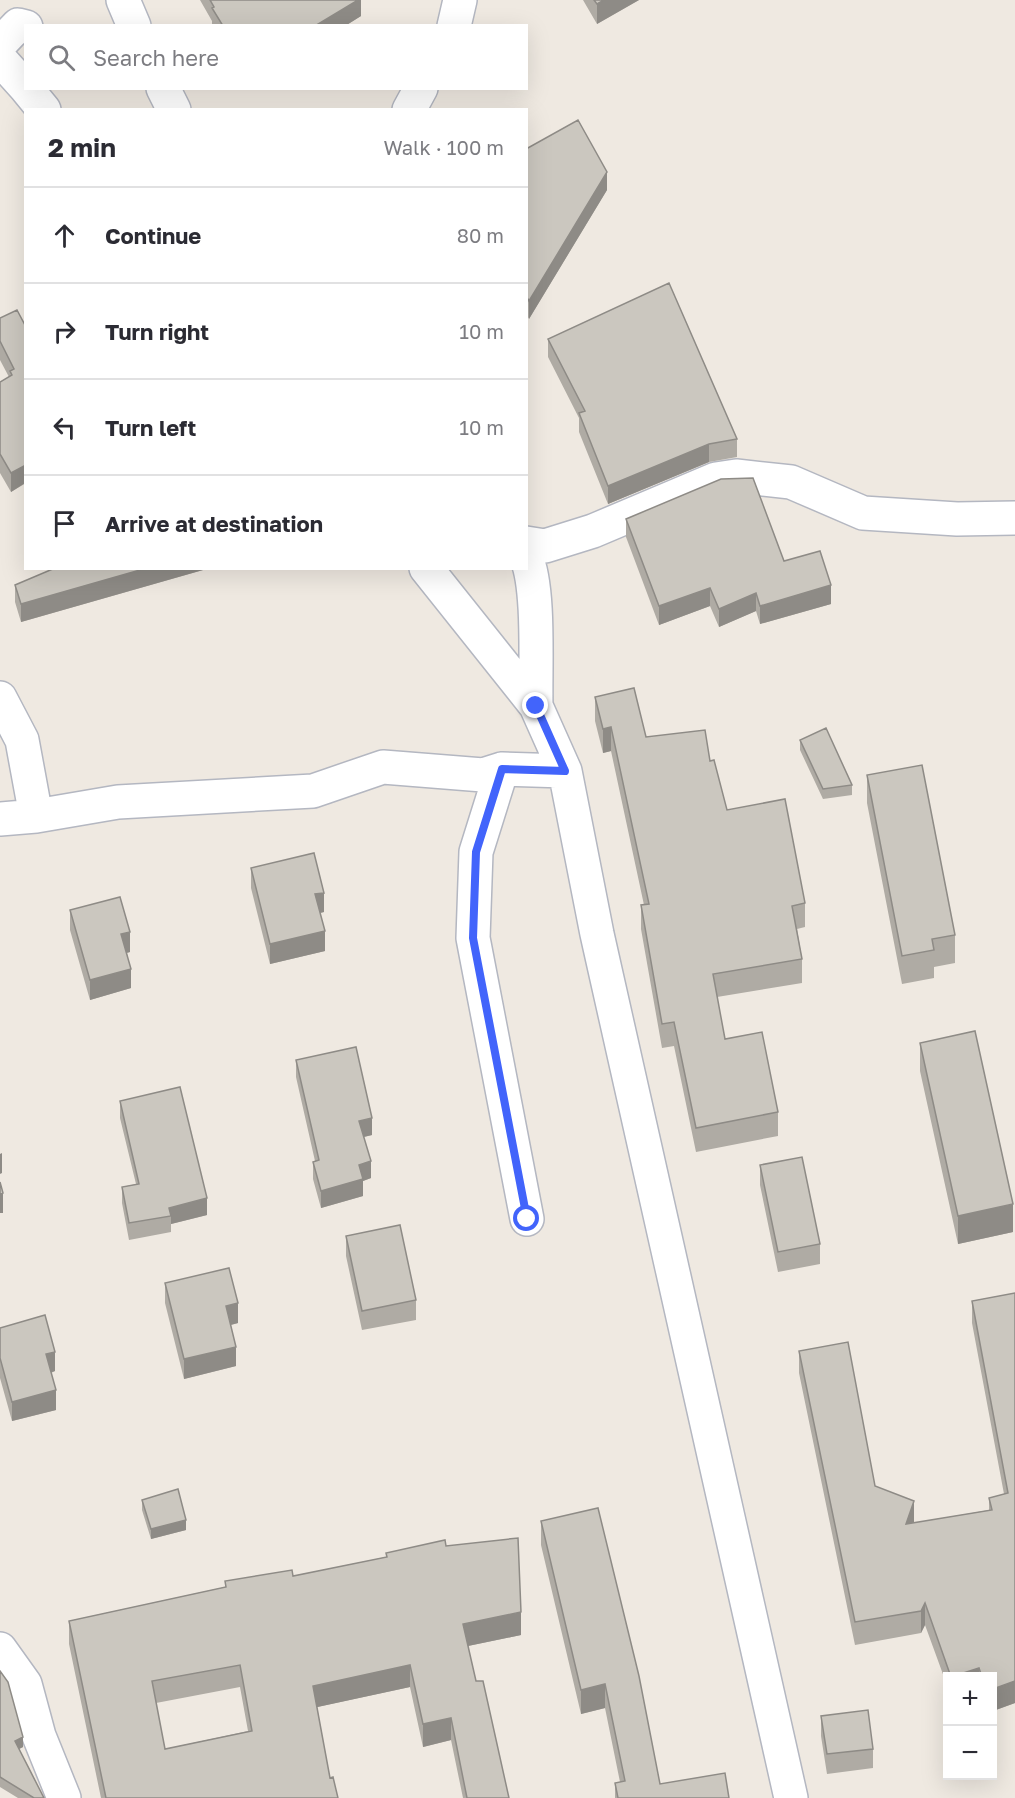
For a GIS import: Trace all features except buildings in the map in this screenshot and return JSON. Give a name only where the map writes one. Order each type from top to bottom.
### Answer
[{"type":"street","points":[[123,0],[133,24]]},
{"type":"street","points":[[454,24],[460,0]]},
{"type":"street","points":[[0,44],[18,25],[24,26]]},
{"type":"street","points":[[0,59],[24,86]]},
{"type":"street","points":[[28,90],[42,108]]},
{"type":"street","points":[[164,90],[173,108]]},
{"type":"street","points":[[410,108],[420,90]]},
{"type":"street","points":[[528,543],[545,546],[593,531],[716,479],[736,476],[791,482],[863,513],[957,519],[1015,518]]},
{"type":"street","points":[[528,560],[531,566],[535,618],[536,706]]},
{"type":"street","points":[[428,570],[536,706],[565,771],[597,934],[791,1798]]},
{"type":"street","points":[[0,698],[22,740],[36,816]]},
{"type":"street","points":[[0,819],[36,816],[118,802],[313,791],[383,767],[483,775],[502,769],[565,771]]},
{"type":"street","points":[[502,769],[476,852],[473,938],[527,1219]]},
{"type":"street","points":[[0,1649],[25,1684],[39,1736],[64,1798]]},
{"type":"route","points":[[527,1219],[473,938],[476,852],[502,769],[565,771],[536,706]]}]
